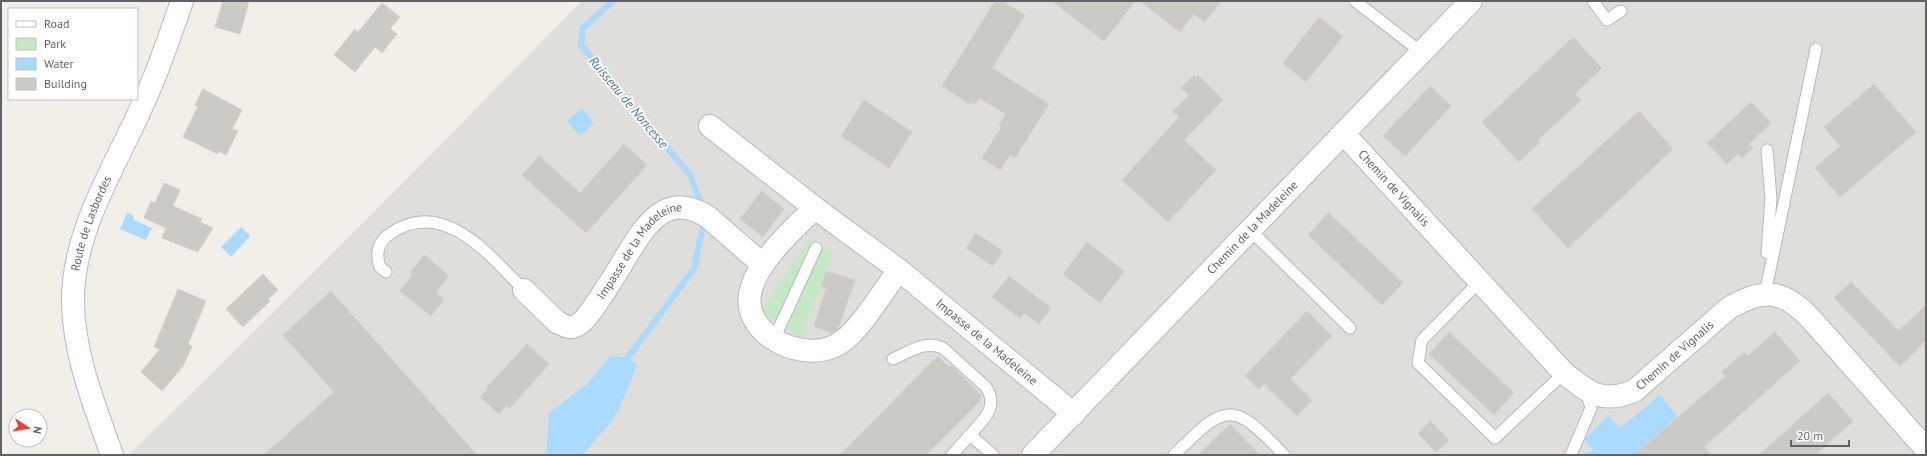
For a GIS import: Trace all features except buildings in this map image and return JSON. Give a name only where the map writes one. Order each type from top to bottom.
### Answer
[{"type":"street","name":"Route de Lasbordes","points":[[112,455],[92,396],[76,332],[73,304],[76,262],[94,207],[143,105],[182,1]]},
{"type":"street","name":"Chemin de la Madeleine","points":[[1033,455],[1471,1]]},
{"type":"street","name":"Impasse de la Madeleine","points":[[710,126],[815,208],[899,270],[1074,414]]},
{"type":"street","name":"Chemin de Vignalis","points":[[1343,133],[1564,373],[1586,391],[1602,397],[1620,397],[1634,391],[1729,308],[1746,298],[1765,294],[1778,295],[1794,303],[1808,315],[1926,449]]},
{"type":"street","name":"Impasse de la Madeleine","points":[[524,290],[557,322],[564,326],[572,327],[578,325],[612,282],[646,225],[655,216],[665,210],[679,208],[699,211],[708,216],[763,265]]},
{"type":"street","points":[[815,208],[786,237],[763,265],[753,284],[750,294],[751,315],[755,323],[764,332],[774,339],[799,350],[809,351],[830,348],[840,343],[857,325],[899,270]]},
{"type":"lane","points":[[1355,1],[1421,52]]},
{"type":"lane","points":[[1593,1],[1607,20],[1620,11]]},
{"type":"lane","points":[[1765,294],[1816,49]]},
{"type":"lane","points":[[1765,294],[1771,198],[1767,150]]},
{"type":"lane","points":[[386,272],[380,267],[377,253],[379,245],[386,236],[396,229],[410,224],[422,222],[436,223],[459,230],[484,251],[524,290]]},
{"type":"lane","points":[[1250,230],[1350,328]]},
{"type":"lane","points":[[774,339],[816,248]]},
{"type":"lane","points":[[1480,281],[1422,340],[1418,363],[1495,438],[1564,373]]},
{"type":"lane","points":[[893,360],[922,346],[936,345],[943,348],[986,387],[992,402],[985,418],[952,455]]},
{"type":"lane","points":[[1571,455],[1591,408],[1586,391]]},
{"type":"lane","points":[[1174,455],[1202,427],[1217,417],[1229,414],[1245,418],[1259,428],[1284,455]]},
{"type":"lane","points":[[970,435],[993,455]]},
{"type":"shaded area","points":[[582,1],[1926,1],[1926,455],[129,455],[370,216]]},
{"type":"green space","points":[[809,239],[833,253],[801,338],[761,311]]},
{"type":"water","points":[[582,108],[594,123],[580,136],[567,121]]},
{"type":"water","points":[[127,213],[133,215],[134,220],[152,228],[146,240],[120,229]]},
{"type":"water","points":[[241,227],[250,236],[231,257],[221,247]]},
{"type":"water","points":[[611,356],[628,358],[637,365],[627,391],[613,420],[582,455],[549,455],[546,452],[549,413],[586,385]]},
{"type":"water","points":[[1660,395],[1677,416],[1634,455],[1580,455],[1594,450],[1584,439],[1609,416],[1620,428]]},
{"type":"waterway","name":"Ruisseau de Noncesse","points":[[613,1],[583,28],[581,45],[690,175],[703,208]]},
{"type":"waterway","name":"Ruisseau de Noncesse","points":[[623,364],[694,269],[704,222]]}]
